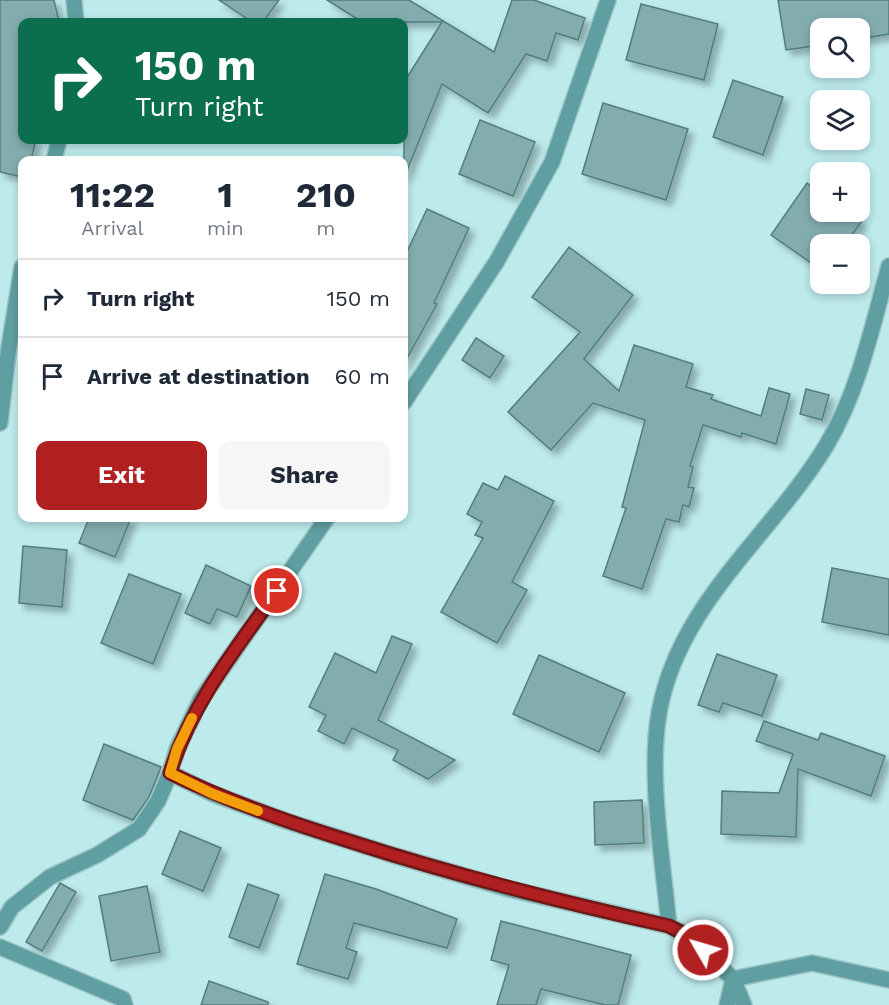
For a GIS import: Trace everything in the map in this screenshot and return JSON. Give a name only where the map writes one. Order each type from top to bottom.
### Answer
[{"type":"street","points":[[74,0],[76,18]]},
{"type":"street","points":[[408,396],[497,261],[552,162],[608,0]]},
{"type":"street","points":[[669,926],[656,763],[659,713],[668,681],[679,649],[714,590],[804,479],[827,444],[858,378],[889,266]]},
{"type":"street","points":[[0,423],[18,292]]},
{"type":"street","points":[[0,927],[12,907],[50,877],[97,855],[139,829],[159,801],[177,749],[201,699],[324,522]]},
{"type":"street","points":[[170,773],[213,794],[275,817],[396,856],[509,889],[669,926],[688,936],[733,979],[744,1005]]},
{"type":"street","points":[[0,947],[123,999],[125,1005]]},
{"type":"street","points":[[733,979],[812,963],[889,980]]},
{"type":"street","points":[[727,1005],[733,979]]},
{"type":"building","points":[[0,0],[54,0],[58,18],[18,18],[18,144],[35,144],[32,156],[18,156],[18,176],[0,172]]},
{"type":"building","points":[[219,0],[279,0],[266,18],[246,18]]},
{"type":"building","points":[[327,0],[409,0],[494,52],[512,0],[534,0],[585,18],[578,40],[556,33],[547,61],[526,54],[488,113],[442,84],[408,168],[408,156],[404,156],[404,144],[408,144],[408,76],[442,22],[408,22],[408,18],[356,18]]},
{"type":"building","points":[[778,0],[889,0],[889,34],[870,37],[870,18],[810,18],[810,46],[786,50]]},
{"type":"building","points":[[641,4],[718,24],[704,80],[626,60]]},
{"type":"building","points":[[733,80],[783,97],[763,155],[713,137]]},
{"type":"building","points":[[603,103],[688,129],[666,200],[582,174]]},
{"type":"building","points":[[480,120],[535,142],[513,196],[459,174]]},
{"type":"building","points":[[807,183],[810,185],[810,222],[861,222],[852,234],[810,234],[810,262],[771,235]]},
{"type":"building","points":[[427,209],[469,228],[434,303],[437,304],[408,357],[408,249]]},
{"type":"building","points":[[569,247],[633,295],[584,359],[619,391],[634,345],[693,364],[686,387],[713,395],[711,399],[761,416],[769,388],[790,394],[776,444],[742,433],[741,437],[703,425],[690,466],[693,467],[688,487],[694,488],[689,507],[683,505],[679,522],[666,519],[642,589],[603,576],[626,508],[622,507],[645,420],[593,403],[551,450],[508,412],[580,332],[532,297]]},
{"type":"building","points":[[476,338],[504,356],[490,378],[462,360]]},
{"type":"building","points":[[806,389],[829,395],[822,420],[800,414]]},
{"type":"building","points":[[505,476],[554,501],[512,582],[527,590],[497,643],[441,612],[483,538],[475,535],[482,522],[467,514],[483,483],[498,490]]},
{"type":"building","points":[[87,522],[129,522],[115,557],[79,543]]},
{"type":"building","points":[[23,546],[67,550],[62,607],[19,603]]},
{"type":"building","points":[[206,565],[251,586],[237,617],[217,609],[210,624],[185,613]]},
{"type":"building","points":[[832,568],[889,579],[889,635],[822,622]]},
{"type":"building","points":[[129,574],[181,594],[153,664],[101,643]]},
{"type":"building","points":[[392,636],[412,644],[378,720],[455,760],[428,779],[393,760],[398,750],[352,728],[344,744],[318,731],[326,715],[309,707],[335,653],[376,673]]},
{"type":"building","points":[[717,654],[777,675],[762,716],[723,703],[719,712],[698,705]]},
{"type":"building","points":[[539,655],[625,693],[599,752],[513,714]]},
{"type":"building","points":[[764,721],[818,740],[821,733],[885,756],[871,796],[798,769],[796,837],[721,834],[722,791],[779,793],[793,754],[756,741]]},
{"type":"building","points":[[104,744],[161,767],[149,797],[133,820],[83,800]]},
{"type":"building","points":[[642,800],[644,843],[595,845],[594,802]]},
{"type":"building","points":[[180,831],[221,848],[203,891],[162,874]]},
{"type":"building","points":[[325,874],[376,889],[457,919],[447,948],[354,923],[346,948],[357,952],[348,979],[297,964]]},
{"type":"building","points":[[60,883],[76,892],[42,951],[26,942]]},
{"type":"building","points":[[248,884],[279,895],[259,948],[229,937]]},
{"type":"building","points":[[147,886],[160,952],[111,961],[99,896]]},
{"type":"building","points":[[501,921],[631,955],[618,1005],[605,1005],[541,989],[536,1005],[497,1005],[509,965],[491,960]]},
{"type":"building","points":[[209,981],[268,1002],[268,1005],[201,1005]]},
{"type":"slow traffic","points":[[192,718],[177,749],[170,773],[213,794],[258,811]]},
{"type":"route","points":[[277,591],[201,699],[177,749],[170,773],[249,808],[447,872],[509,889],[669,926],[688,936],[703,950]]}]
